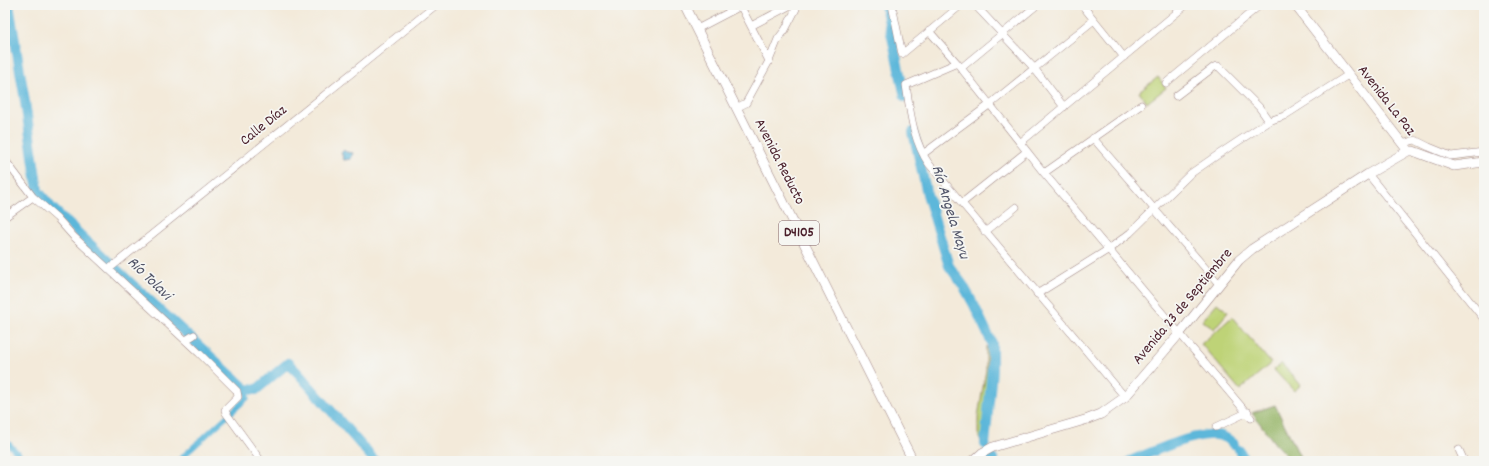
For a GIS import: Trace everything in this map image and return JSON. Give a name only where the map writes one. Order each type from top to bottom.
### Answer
[{"type":"main road","name":"Avenida Reducto","points":[[685,5],[912,461]]},
{"type":"main road","name":"Avenida La Paz","points":[[1294,5],[1408,152],[1414,151],[1454,166],[1484,162]]},
{"type":"main road","name":"Avenida 23 de Septiembre","points":[[973,461],[992,447],[1088,420],[1101,414],[1124,397],[1180,333],[1239,260],[1252,249],[1368,174],[1408,152]]},
{"type":"street","name":"Calle Díaz","points":[[112,266],[436,5]]},
{"type":"street","points":[[736,108],[746,104],[769,61],[778,39],[785,30],[796,9],[791,5],[751,26]]},
{"type":"street","points":[[892,5],[902,54],[961,5]]},
{"type":"street","points":[[975,5],[1003,33],[1034,68],[1064,107]]},
{"type":"street","points":[[1037,5],[1003,33],[959,65],[906,85],[912,120],[923,154],[985,232],[1124,397]]},
{"type":"street","points":[[1082,5],[1124,57]]},
{"type":"street","points":[[1020,143],[1186,5]]},
{"type":"street","points":[[1166,83],[1260,5]]},
{"type":"street","points":[[696,29],[741,6],[769,61]]},
{"type":"street","points":[[923,154],[989,105],[1094,20]]},
{"type":"street","points":[[929,31],[959,65],[1026,152],[1250,415],[1216,426]]},
{"type":"street","points":[[1176,96],[1218,66],[1259,107],[1269,121]]},
{"type":"street","points":[[1037,294],[1108,249],[1130,233],[1190,174],[1269,121],[1284,116],[1348,75]]},
{"type":"street","points":[[1044,173],[1141,105]]},
{"type":"street","points":[[1094,138],[1220,284]]},
{"type":"street","points":[[1402,144],[1415,140],[1451,156],[1484,152]]},
{"type":"street","points":[[962,203],[1026,152]]},
{"type":"street","points":[[5,160],[33,197],[57,218],[73,236],[112,266],[189,338],[237,391],[238,397],[225,410],[227,415],[261,461]]},
{"type":"street","points":[[1368,174],[1484,319]]},
{"type":"street","points":[[5,217],[33,197]]},
{"type":"street","points":[[985,232],[1016,207]]},
{"type":"street","points":[[1458,450],[1464,461]]},
{"type":"green space","points":[[1158,77],[1166,88],[1147,103],[1139,92]]},
{"type":"green space","points":[[1217,303],[1228,312],[1214,329],[1202,321]]},
{"type":"green space","points":[[1232,317],[1271,363],[1240,390],[1201,344]]},
{"type":"green space","points":[[986,346],[988,354],[989,379],[983,446],[978,434],[978,416],[986,370]]},
{"type":"green space","points":[[1281,363],[1301,385],[1294,391],[1274,370]]},
{"type":"green space","points":[[1275,405],[1302,461],[1292,461],[1276,445],[1252,413]]},
{"type":"water","points":[[344,150],[346,152],[353,153],[351,159],[344,160],[341,153]]},
{"type":"waterway","name":"Río Tolavi","points":[[9,5],[38,191],[51,207],[246,389],[256,390],[288,363],[375,461]]},
{"type":"waterway","name":"Río Angela Mayu","points":[[885,5],[905,97]]},
{"type":"waterway","name":"Río Angela Mayu","points":[[913,132],[927,194],[949,266],[963,285],[992,343],[992,370],[985,444]]},
{"type":"waterway","points":[[178,461],[247,398],[246,389]]},
{"type":"waterway","name":"Río Angela Mayu","points":[[1130,461],[1177,442],[1204,435],[1224,437],[1234,444]]},
{"type":"waterway","points":[[5,440],[25,461]]},
{"type":"waterway","name":"Río Angela Mayu","points":[[1239,450],[1245,461]]},
{"type":"waterway","name":"Río Angela Mayu","points":[[988,453],[994,461]]}]
